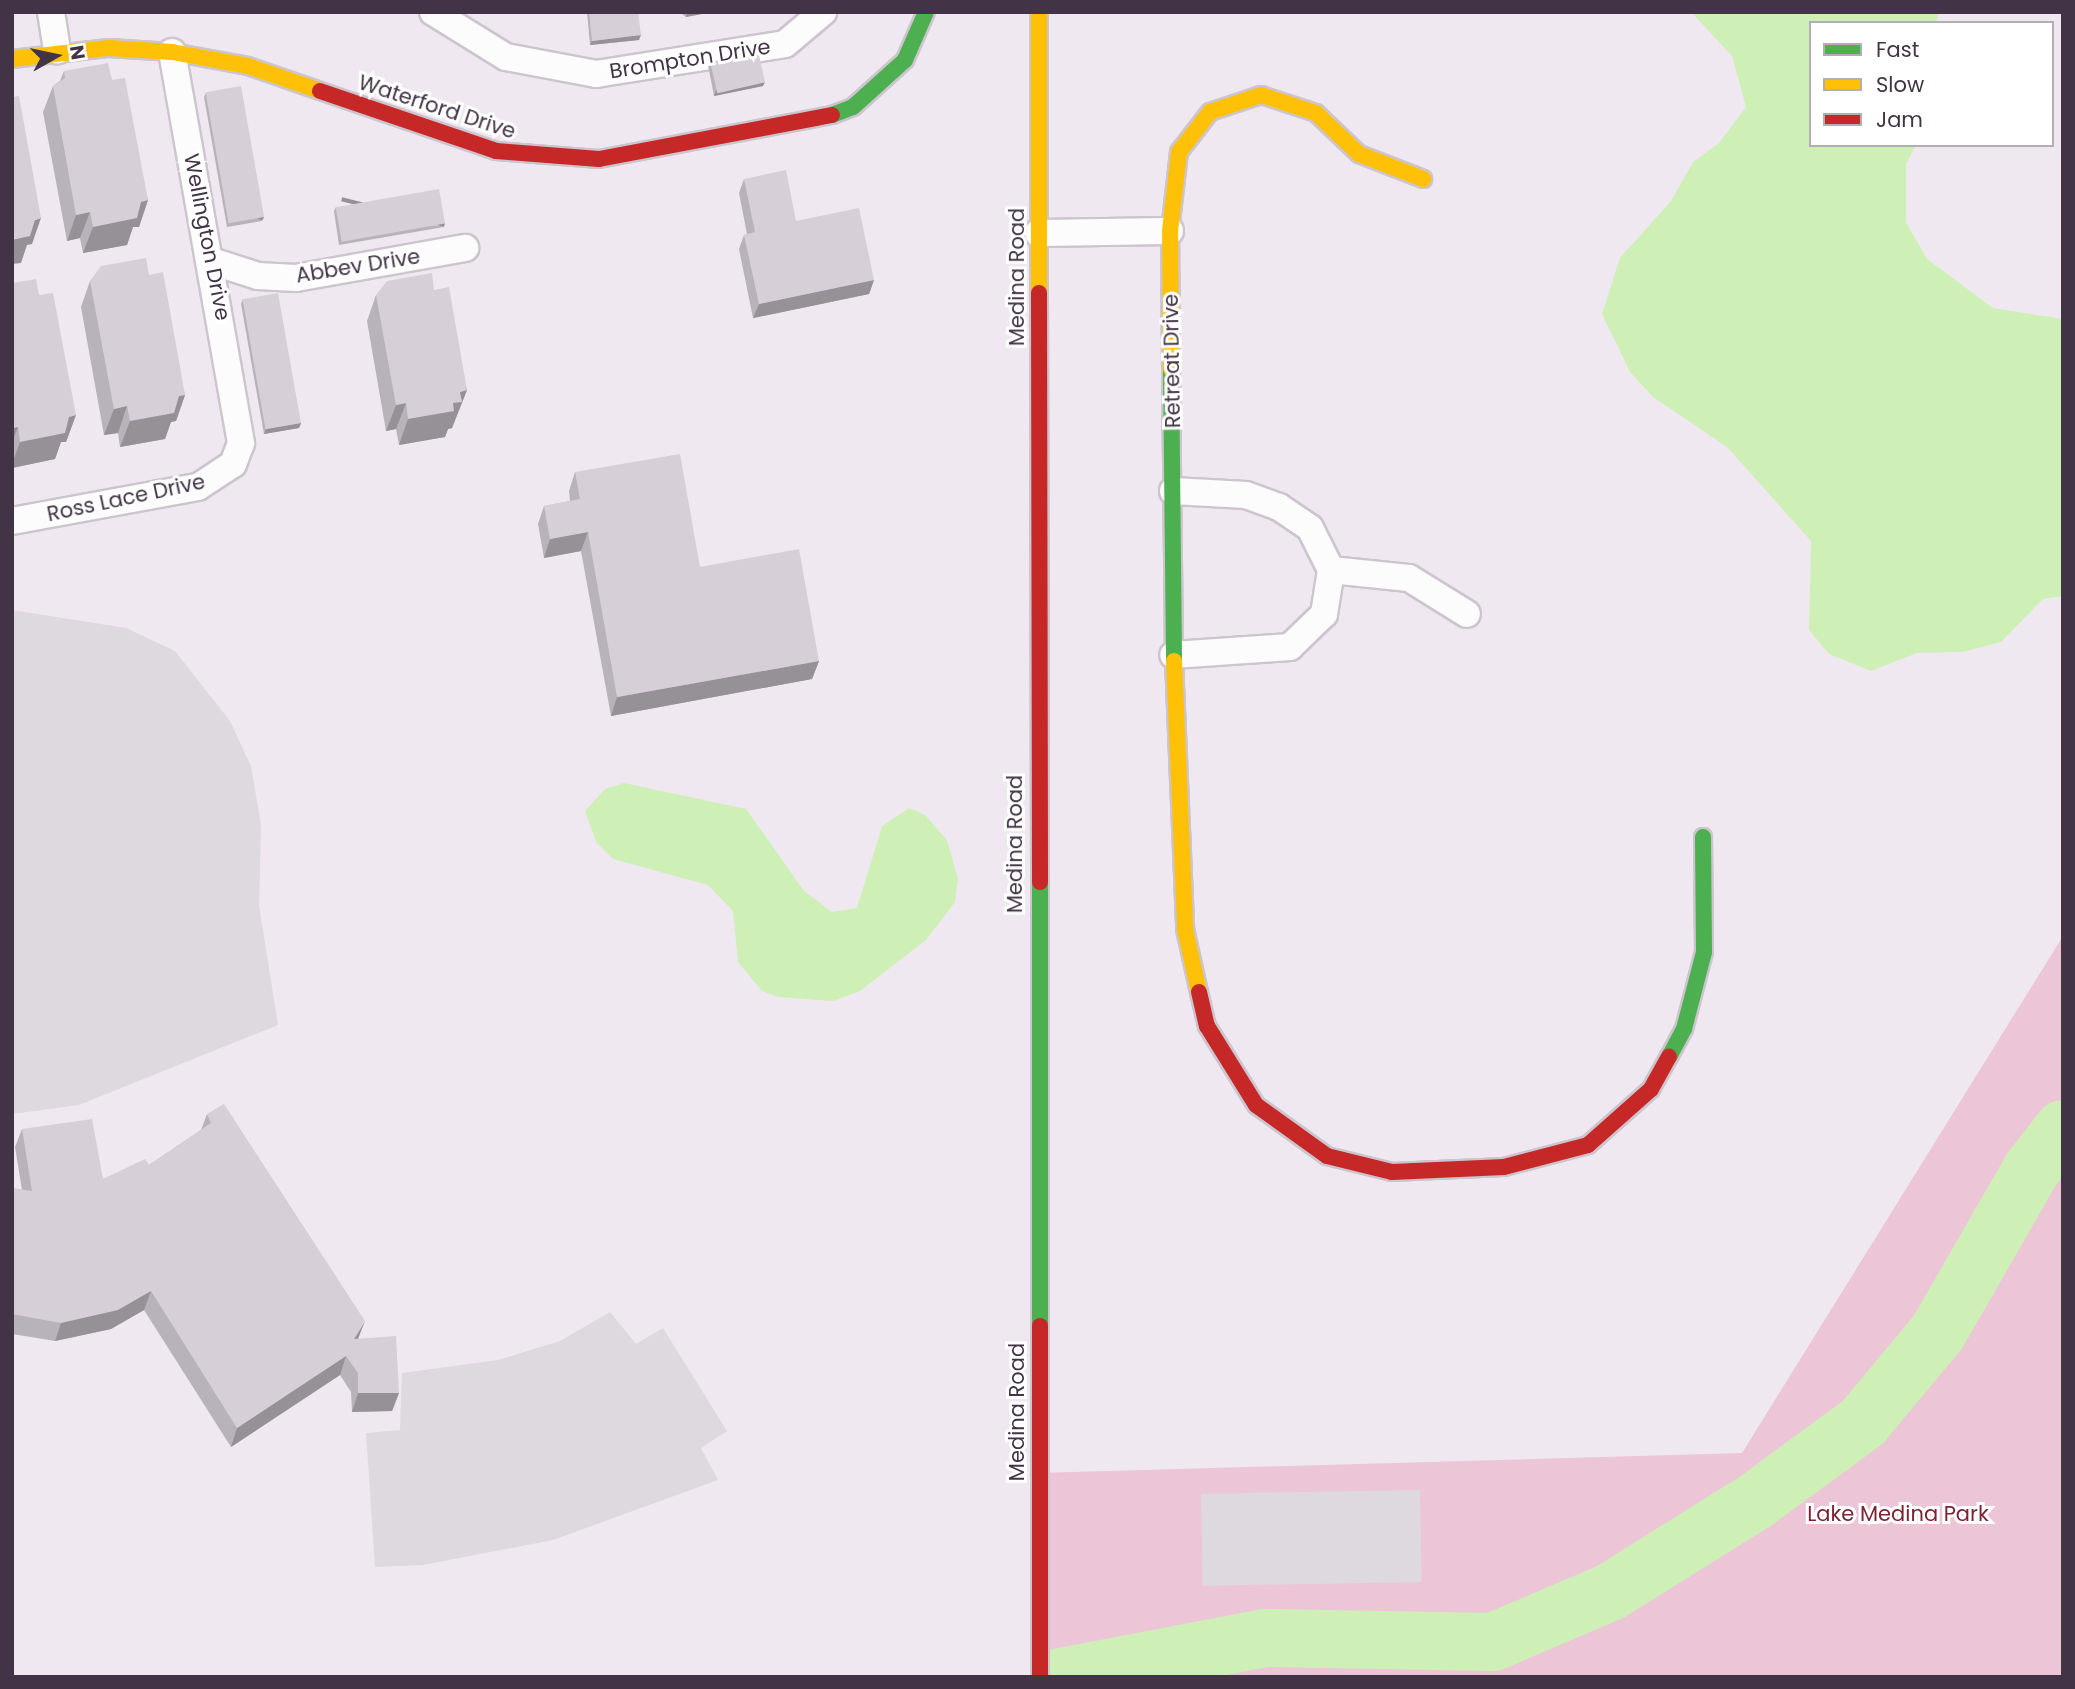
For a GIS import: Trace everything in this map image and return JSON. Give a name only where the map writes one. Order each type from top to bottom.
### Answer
[{"type":"main road","name":"Waterford Drive","points":[[12,59],[57,51],[172,52],[248,66],[496,151],[599,159],[817,121],[853,107],[905,60],[926,12]]},
{"type":"main road","name":"Medina Road","points":[[1039,12],[1040,1677]]},
{"type":"main road","name":"Retreat Drive","points":[[1423,179],[1359,154],[1316,113],[1290,100],[1233,100],[1200,121],[1179,152],[1170,231],[1173,655],[1185,929],[1207,1026],[1256,1105],[1327,1156],[1392,1172],[1504,1167],[1588,1145],[1651,1088],[1684,1029],[1704,952],[1703,837]]},
{"type":"street","points":[[51,12],[57,51]]},
{"type":"street","name":"Brompton Drive","points":[[433,12],[506,57],[596,74],[785,44],[823,12]]},
{"type":"street","name":"Wellington Drive","points":[[172,52],[241,422]]},
{"type":"street","points":[[1038,233],[1170,231]]},
{"type":"street","name":"Abbev Drive","points":[[211,261],[258,276],[296,278],[466,248]]},
{"type":"street","name":"Ross Lace Drive","points":[[12,521],[218,478],[233,464],[241,422]]},
{"type":"street","points":[[1173,491],[1246,495],[1279,506],[1310,528],[1331,570],[1324,614],[1290,647],[1173,655]]},
{"type":"street","points":[[1331,570],[1409,578],[1467,614]]},
{"type":"green space","name":"Lake Medina Park","points":[[2063,936],[2063,1677],[1040,1677],[1038,1473],[1742,1453]]},
{"type":"shaded area","points":[[1691,12],[1939,12],[1937,21],[1809,21],[1809,147],[1915,147],[1906,164],[1906,222],[1927,259],[1993,308],[2063,319],[2063,596],[2043,599],[2001,642],[1963,652],[1917,653],[1871,671],[1829,654],[1809,630],[1811,541],[1727,447],[1653,397],[1630,372],[1602,314],[1620,258],[1671,201],[1693,162],[1719,143],[1746,107],[1732,56]]},
{"type":"shaded area","points":[[12,610],[126,628],[175,651],[230,721],[251,766],[261,825],[259,905],[278,1025],[79,1105],[12,1114]]},
{"type":"shaded area","points":[[624,783],[746,809],[804,891],[832,912],[857,908],[882,826],[909,808],[925,815],[947,840],[958,879],[955,902],[926,940],[860,991],[833,1001],[778,997],[762,991],[738,962],[733,911],[708,885],[613,859],[596,842],[585,811],[605,789]]},
{"type":"shaded area","points":[[610,1312],[636,1344],[663,1328],[727,1431],[701,1448],[718,1480],[553,1540],[423,1565],[375,1567],[366,1433],[400,1430],[402,1373],[498,1360],[560,1341]]},
{"type":"shaded area","points":[[1420,1490],[1422,1582],[1203,1586],[1201,1494]]},
{"type":"building","points":[[589,12],[638,12],[641,35],[592,41]]},
{"type":"building","points":[[758,51],[765,82],[717,93],[710,62]]},
{"type":"building","points":[[108,63],[112,80],[125,78],[148,200],[141,202],[137,218],[93,227],[90,212],[76,215],[53,86],[65,78],[64,71]]},
{"type":"building","points":[[241,86],[264,217],[229,223],[206,92]]},
{"type":"building","points":[[19,96],[41,218],[35,220],[30,236],[12,240],[12,97]]},
{"type":"building","points":[[786,170],[796,221],[859,208],[874,280],[759,304],[744,235],[755,232],[744,179]]},
{"type":"building","points":[[439,189],[445,223],[342,242],[336,207]]},
{"type":"building","points":[[146,258],[149,275],[163,272],[185,395],[179,396],[174,413],[130,421],[127,406],[114,409],[90,281],[101,266]]},
{"type":"building","points":[[432,273],[434,290],[449,287],[467,390],[460,392],[462,402],[453,403],[454,411],[408,419],[406,403],[396,405],[376,295],[387,281]]},
{"type":"building","points":[[36,279],[39,295],[53,293],[76,415],[69,417],[65,433],[20,442],[18,427],[12,428],[12,283]]},
{"type":"building","points":[[278,293],[301,423],[265,429],[243,299]]},
{"type":"building","points":[[680,454],[700,567],[799,549],[819,661],[617,697],[588,532],[550,539],[544,506],[580,499],[575,472]]},
{"type":"building","points":[[224,1104],[365,1321],[354,1339],[396,1336],[399,1393],[358,1393],[358,1373],[346,1356],[237,1428],[151,1291],[118,1310],[61,1323],[12,1314],[12,1188],[32,1191],[22,1129],[92,1119],[103,1179],[145,1159],[149,1165],[211,1123],[207,1114]]},
{"type":"waterway","points":[[1061,1677],[1266,1638],[1493,1642],[1610,1592],[1757,1500],[1863,1422],[1938,1332],[2031,1170],[2063,1129]]},
{"type":"traffic: fast","points":[[832,115],[853,107],[905,60],[926,12]]},
{"type":"traffic: fast","points":[[1171,369],[1174,661]]},
{"type":"traffic: fast","points":[[1669,1057],[1684,1029],[1704,952],[1703,837]]},
{"type":"traffic: fast","points":[[1040,882],[1040,1326]]},
{"type":"traffic: slow","points":[[1039,12],[1039,293]]},
{"type":"traffic: slow","points":[[12,59],[109,48],[172,52],[248,66],[320,91]]},
{"type":"traffic: slow","points":[[1171,369],[1170,231],[1179,152],[1210,112],[1261,95],[1316,113],[1359,154],[1423,179]]},
{"type":"traffic: slow","points":[[1174,661],[1185,929],[1199,992]]},
{"type":"traffic: jam","points":[[320,91],[496,151],[599,159],[832,115]]},
{"type":"traffic: jam","points":[[1039,293],[1040,882]]},
{"type":"traffic: jam","points":[[1199,992],[1207,1026],[1256,1105],[1327,1156],[1392,1172],[1504,1167],[1588,1145],[1651,1089],[1669,1057]]},
{"type":"traffic: jam","points":[[1040,1326],[1040,1677]]}]
